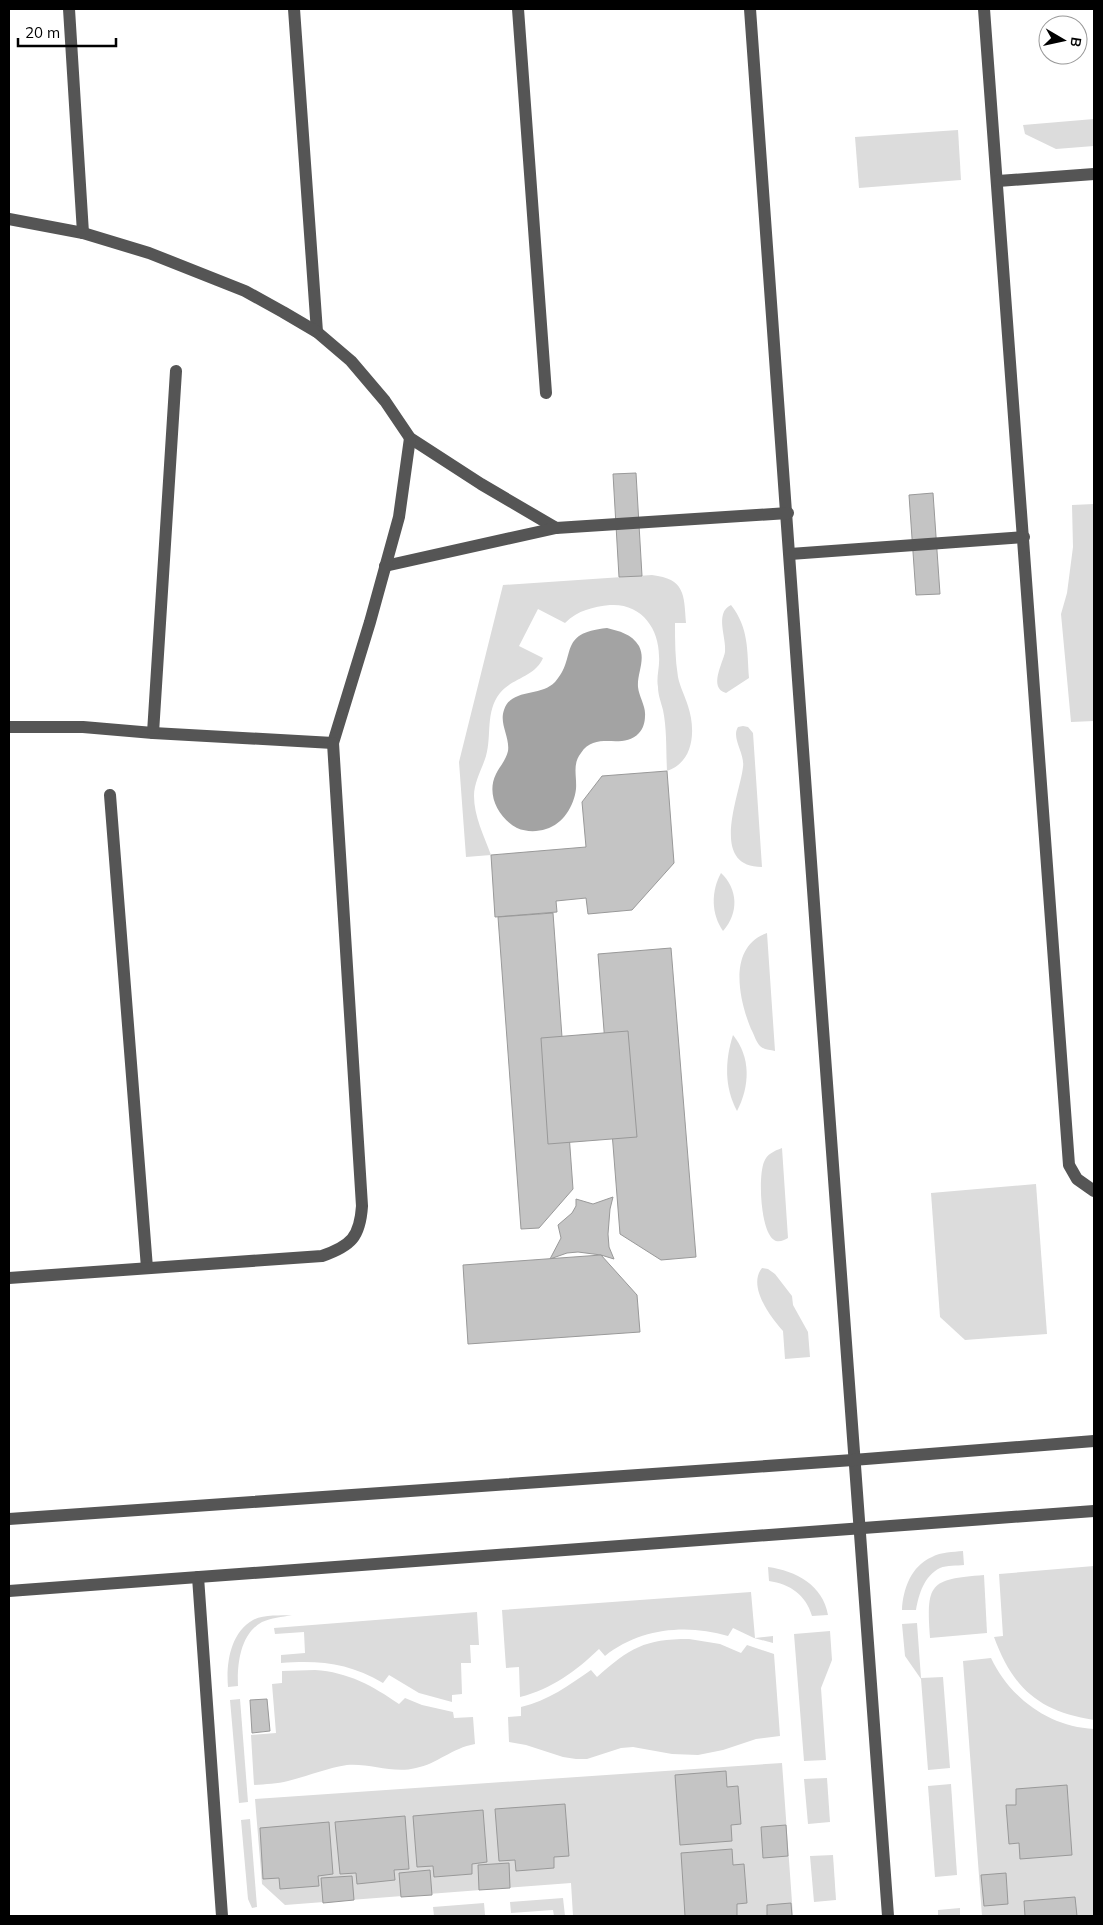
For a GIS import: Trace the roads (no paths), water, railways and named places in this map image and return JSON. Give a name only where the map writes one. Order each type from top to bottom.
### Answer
[{"type":"street","points":[[69,9],[83,233]]},
{"type":"street","points":[[294,9],[317,332]]},
{"type":"street","points":[[518,9],[546,393]]},
{"type":"street","points":[[750,9],[788,512],[853,1460],[888,1916]]},
{"type":"street","points":[[984,9],[1069,1166],[1077,1179],[1094,1191]]},
{"type":"street","points":[[998,181],[1094,174]]},
{"type":"street","points":[[9,219],[83,233],[148,253],[245,291],[317,332],[351,361],[385,401],[410,438],[481,484],[556,528]]},
{"type":"street","points":[[153,733],[176,371]]},
{"type":"street","points":[[9,1278],[322,1256],[340,1250],[354,1238],[361,1223],[361,1196],[333,743],[370,622],[398,517],[410,438]]},
{"type":"street","points":[[385,566],[556,528],[788,512]]},
{"type":"street","points":[[790,554],[1024,538]]},
{"type":"street","points":[[9,727],[83,727],[153,733],[333,743]]},
{"type":"street","points":[[110,795],[147,1268]]},
{"type":"street","points":[[9,1520],[1094,1441]]},
{"type":"street","points":[[9,1591],[1094,1511]]},
{"type":"street","points":[[198,1577],[222,1916]]}]
